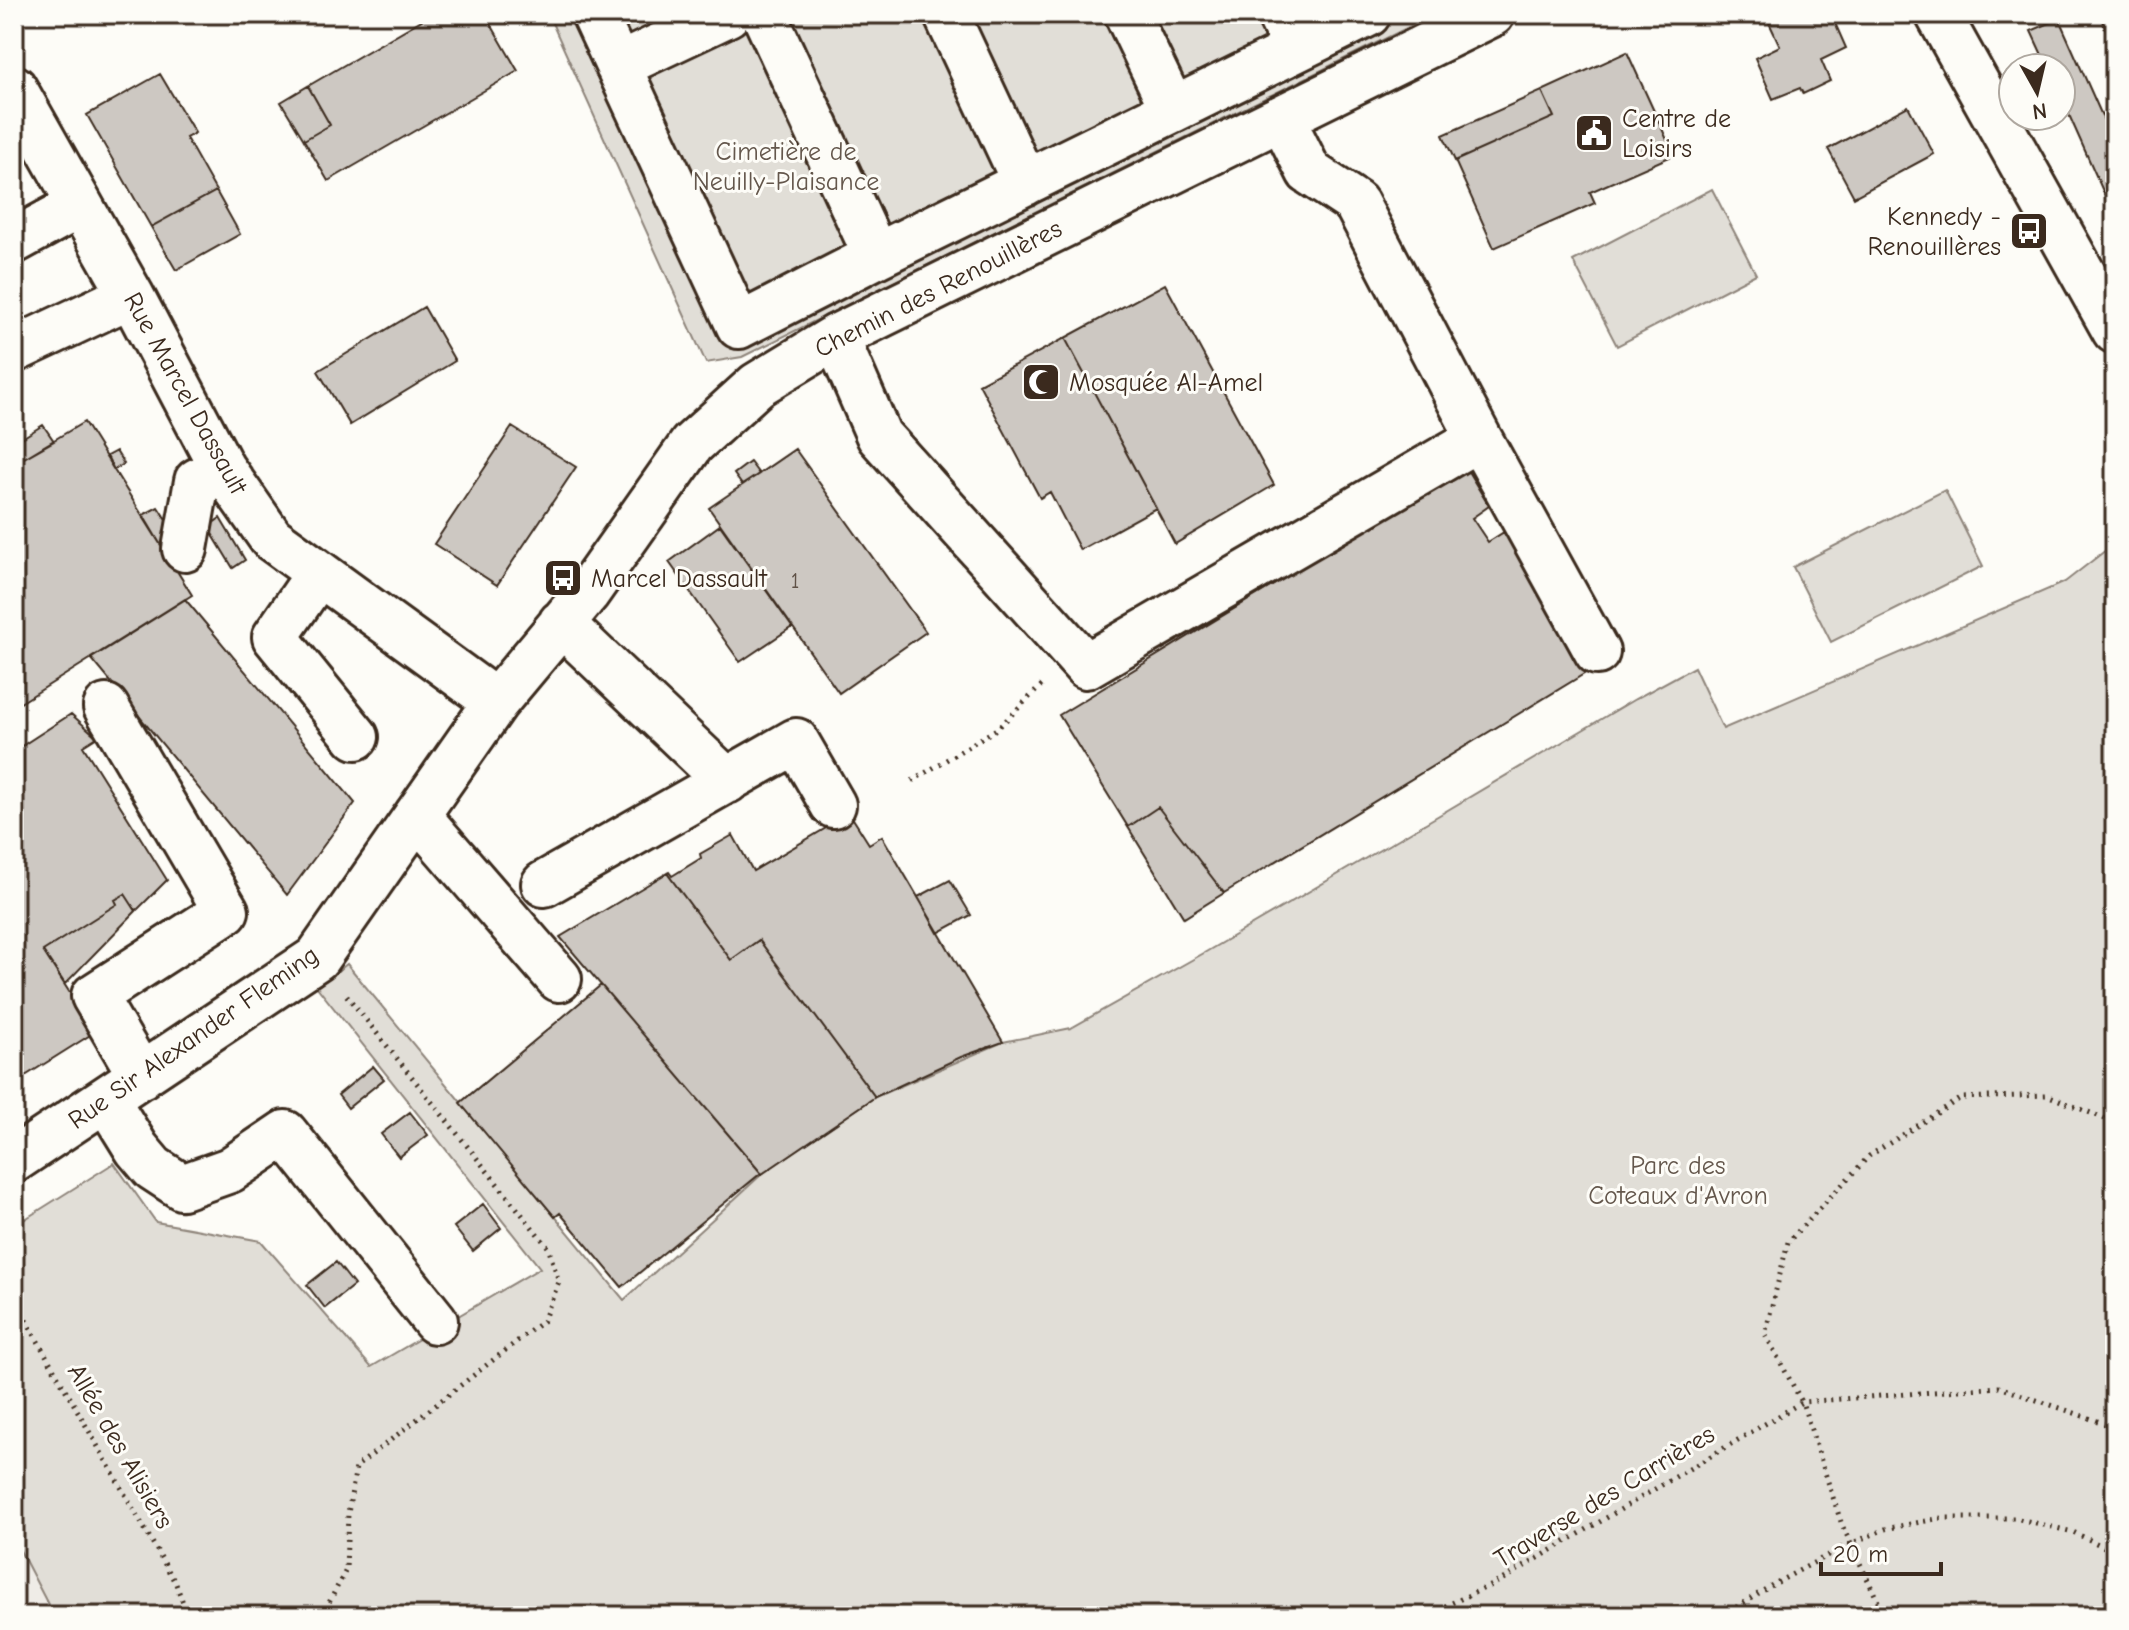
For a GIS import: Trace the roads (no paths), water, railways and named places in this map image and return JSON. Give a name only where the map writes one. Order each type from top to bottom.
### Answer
[{"type":"street","points":[[594,14],[739,326],[1173,110],[1288,32],[1368,14]]},
{"type":"street","points":[[618,66],[728,14]]},
{"type":"street","points":[[764,14],[876,256]]},
{"type":"street","points":[[946,14],[1025,183]]},
{"type":"street","points":[[1127,14],[1173,110]]},
{"type":"street","name":"Chemin des Renouillères","points":[[496,702],[587,593],[692,444],[757,385],[836,337],[1492,14]]},
{"type":"street","points":[[1938,14],[2115,331]]},
{"type":"street","name":"Rue Marcel Dassault","points":[[14,88],[131,295],[222,468],[271,538],[496,702]]},
{"type":"street","points":[[1282,118],[1309,172],[1356,203],[1479,438],[1597,652]]},
{"type":"street","points":[[14,241],[80,205]]},
{"type":"street","points":[[14,350],[131,295]]},
{"type":"street","points":[[836,337],[879,436],[1086,666],[1479,438]]},
{"type":"street","points":[[185,549],[197,481],[222,468]]},
{"type":"street","points":[[319,573],[275,637],[356,737]]},
{"type":"street","points":[[561,623],[727,781]]},
{"type":"street","name":"Rue Sir Alexander Fleming","points":[[14,1160],[317,958],[496,702]]},
{"type":"street","points":[[106,707],[226,911],[94,996],[123,1088],[137,1149],[153,1168],[182,1187],[230,1170],[285,1133],[435,1321]]},
{"type":"street","points":[[544,884],[796,741],[833,805]]},
{"type":"street","points":[[417,815],[559,979]]},
{"type":"place","name":"Centre de Loisirs","points":[[1594,133]]},
{"type":"place","name":"Kennedy - Renouillères","points":[[2029,231]]},
{"type":"place","name":"Mosquée Al-Amel","points":[[1041,382]]},
{"type":"place","name":"Marcel Dassault","points":[[563,578]]},
{"type":"park label","name":"Cimetière de Neuilly-Plaisance","points":[[786,166]]},
{"type":"park label","name":"Parc des Coteaux d'Avron","points":[[1678,1180]]}]
